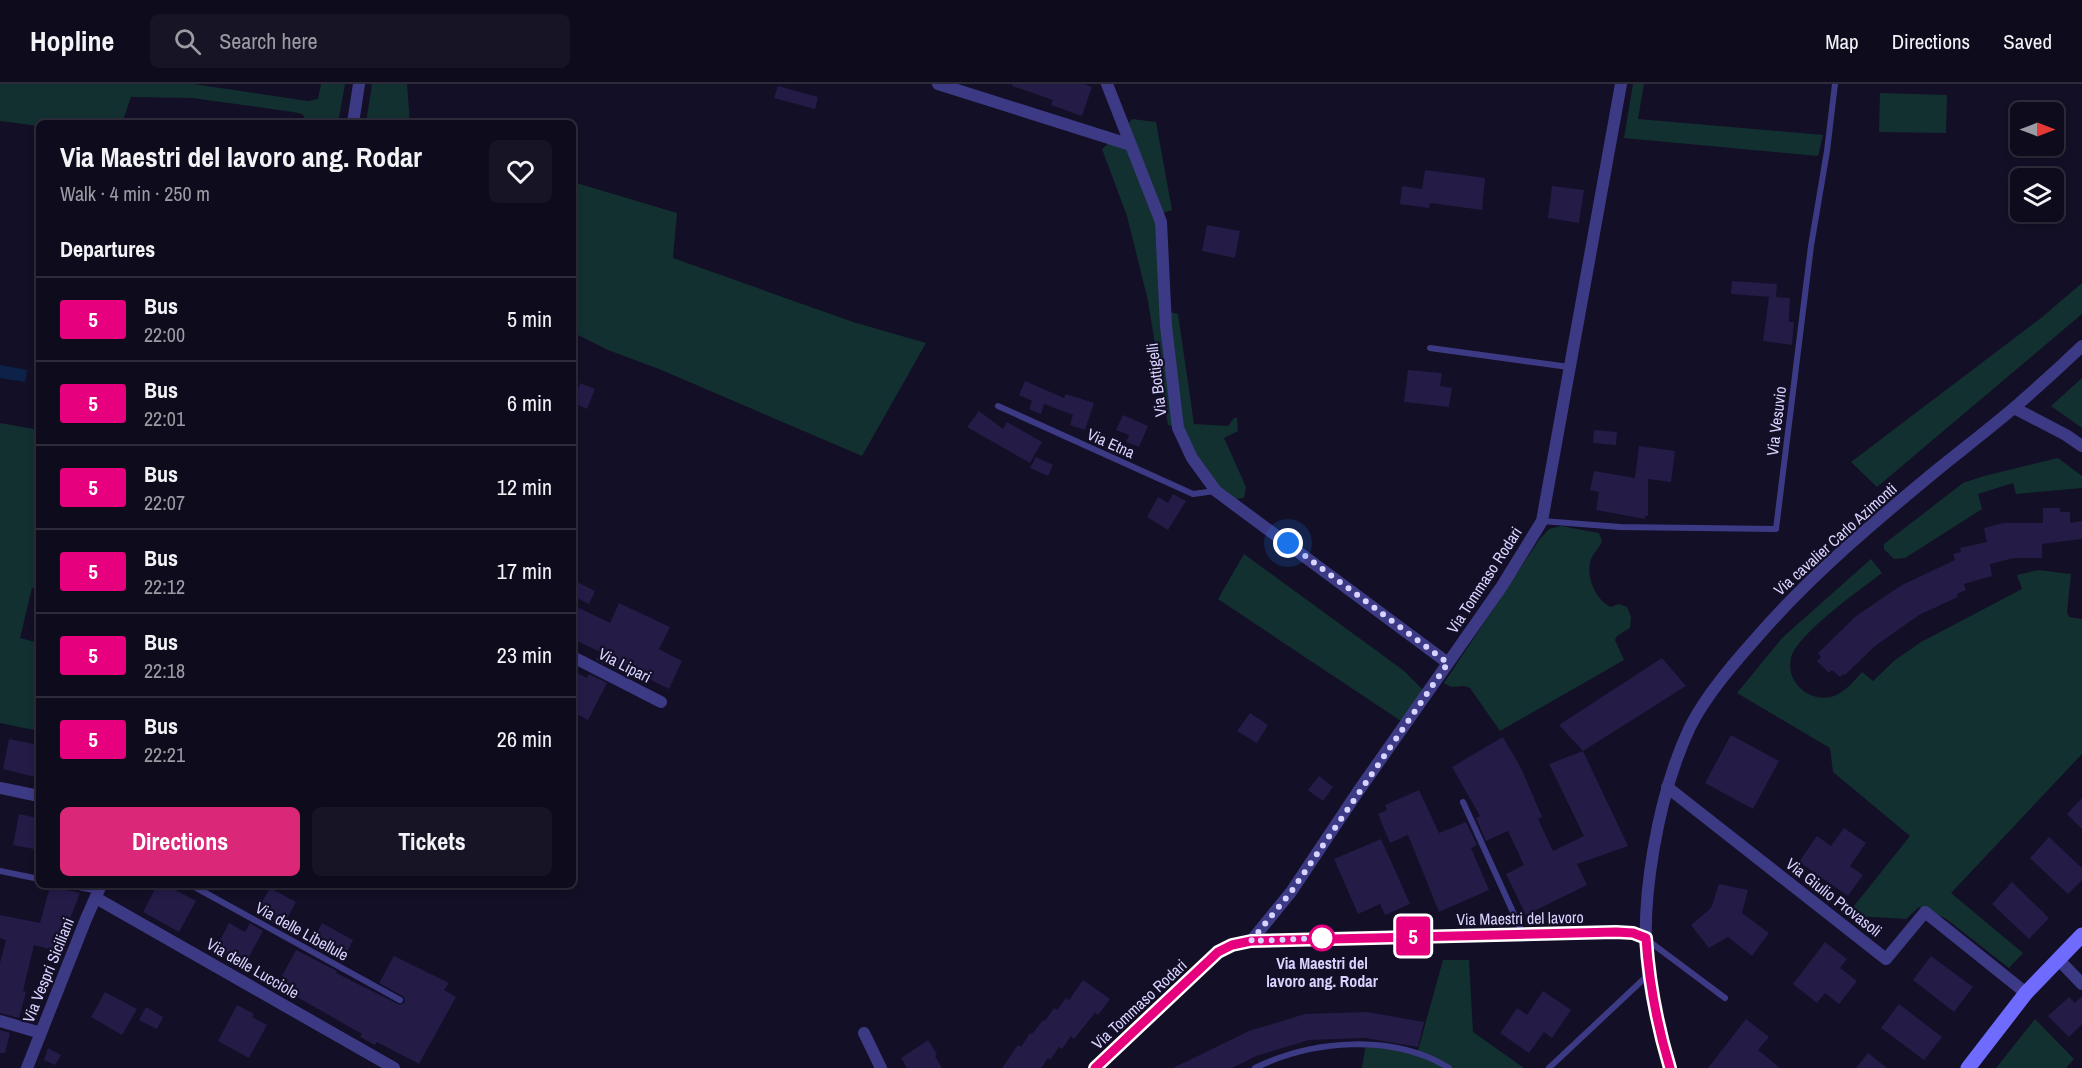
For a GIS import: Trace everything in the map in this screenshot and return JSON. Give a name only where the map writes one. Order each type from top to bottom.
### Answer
[{"type":"street","points":[[353,120],[359,84]]},
{"type":"street","points":[[938,84],[1131,145]]},
{"type":"street","name":"Via Bottigelli","points":[[1107,84],[1161,222],[1166,326],[1178,428],[1192,458],[1216,491],[1448,663]]},
{"type":"street","name":"Via Tommaso Rodari","points":[[1095,1068],[1218,952],[1232,945],[1251,941],[1291,892],[1502,586],[1542,521],[1621,84]]},
{"type":"street","name":"Via cavalier Carlo Azimonti","points":[[1670,1068],[1658,1029],[1648,975],[1646,938],[1650,883],[1667,787],[1691,726],[1726,672],[1824,567],[1936,470],[2014,408],[2082,346]]},
{"type":"street","points":[[2014,408],[2066,435],[2082,447]]},
{"type":"street","name":"Via Lipari","points":[[576,659],[661,702]]},
{"type":"street","name":"Via Giulio Provasoli","points":[[1667,787],[1886,960],[1925,912],[2026,993]]},
{"type":"street","points":[[0,788],[36,795]]},
{"type":"street","name":"Via Vespri Siciliani","points":[[27,1068],[99,891]]},
{"type":"street","name":"Via delle Lucciole","points":[[99,891],[394,1068]]},
{"type":"street","name":"Via Maestri del lavoro","points":[[1251,941],[1633,933],[1646,938]]},
{"type":"street","points":[[1968,1068],[2026,993],[2082,935]]},
{"type":"street","points":[[2058,959],[2082,984]]},
{"type":"street","points":[[0,1021],[41,1033]]},
{"type":"street","points":[[864,1034],[881,1068]]},
{"type":"lane","name":"Via Vesuvio","points":[[1542,521],[1620,527],[1776,529],[1811,246],[1827,151],[1835,84]]},
{"type":"lane","points":[[1430,348],[1570,367]]},
{"type":"lane","name":"Via Etna","points":[[998,406],[1192,494],[1216,491]]},
{"type":"lane","name":"Via Maestri del lavoro","points":[[1463,802],[1523,934]]},
{"type":"lane","points":[[0,871],[36,878]]},
{"type":"lane","points":[[84,888],[99,891]]},
{"type":"lane","name":"Via delle Libellule","points":[[196,888],[400,1000]]},
{"type":"lane","points":[[1646,938],[1725,998]]},
{"type":"lane","points":[[1549,1068],[1648,975]]},
{"type":"lane","points":[[1255,1068],[1301,1051],[1366,1043],[1419,1055],[1449,1068]]},
{"type":"green space","points":[[0,84],[193,84],[308,101],[318,99],[321,84],[345,84],[339,120],[306,120],[302,114],[293,112],[192,98],[131,97],[123,120],[36,120],[36,126],[0,121]]},
{"type":"green space","points":[[372,84],[407,84],[410,120],[366,120]]},
{"type":"green space","points":[[1633,84],[1644,84],[1638,119],[1823,135],[1818,156],[1624,138]]},
{"type":"green space","points":[[1880,93],[1947,95],[1946,133],[1879,132]]},
{"type":"green space","points":[[1132,119],[1156,122],[1172,210],[1160,214],[1126,126]]},
{"type":"green space","points":[[1112,140],[1130,146],[1159,223],[1178,428],[1168,425],[1148,301],[1127,216],[1102,149]]},
{"type":"green space","points":[[576,183],[677,213],[673,258],[853,322],[926,343],[862,456],[659,369],[608,350],[576,335]]},
{"type":"green space","points":[[2082,283],[2082,314],[1877,487],[1851,462],[2041,318]]},
{"type":"green space","points":[[1170,312],[1178,314],[1194,424],[1228,426],[1234,418],[1237,418],[1238,431],[1224,438],[1246,487],[1244,498],[1235,499],[1225,494],[1196,456],[1183,427]]},
{"type":"green space","points":[[2082,378],[2082,428],[2051,406]]},
{"type":"green space","points":[[0,423],[36,429],[36,589],[32,588],[20,638],[36,642],[36,730],[0,723]]},
{"type":"green space","points":[[2058,458],[2082,476],[2082,488],[2016,494],[2013,483],[1978,494],[1982,509],[1905,558],[1894,559],[1884,549],[1884,544],[1963,483]]},
{"type":"green space","points":[[1561,526],[1599,533],[1602,541],[1590,563],[1590,578],[1596,592],[1605,603],[1611,607],[1619,604],[1627,607],[1631,617],[1630,628],[1617,636],[1615,640],[1624,660],[1500,731],[1470,688],[1451,687],[1444,683],[1539,540],[1549,529]]},
{"type":"green space","points":[[1244,554],[1403,670],[1423,690],[1401,721],[1218,599]]},
{"type":"green space","points":[[1871,559],[1882,573],[1817,625],[1796,648],[1791,658],[1792,676],[1796,683],[1809,694],[1825,698],[1834,696],[1846,689],[1862,672],[1873,681],[1895,660],[1921,642],[2022,589],[2017,575],[2038,570],[2071,574],[2067,612],[2069,617],[2082,619],[2082,754],[1951,893],[2023,953],[2009,968],[1945,918],[1919,907],[1906,919],[1856,916],[1850,911],[1910,836],[1833,772],[1830,748],[1737,693],[1782,638]]},
{"type":"green space","points":[[1443,960],[1469,960],[1473,1032],[1524,1068],[1362,1068],[1366,1043],[1417,1054]]},
{"type":"green space","points":[[2035,1019],[2074,1059],[2066,1068],[1996,1068]]},
{"type":"water","points":[[0,365],[27,370],[25,382],[0,378]]},
{"type":"building","points":[[1012,84],[1084,84],[1092,87],[1082,116],[1051,105],[1053,100],[1012,86]]},
{"type":"building","points":[[778,86],[818,97],[815,109],[774,98]]},
{"type":"building","points":[[1425,170],[1485,178],[1482,210],[1430,203],[1429,208],[1400,204],[1402,186],[1422,189]]},
{"type":"building","points":[[1552,186],[1584,190],[1579,223],[1548,218]]},
{"type":"building","points":[[1207,225],[1240,231],[1235,258],[1202,251]]},
{"type":"building","points":[[1732,281],[1777,284],[1776,297],[1790,298],[1789,322],[1794,322],[1792,345],[1763,341],[1769,297],[1771,297],[1731,294]]},
{"type":"building","points":[[1408,370],[1442,373],[1440,386],[1452,388],[1449,407],[1404,402]]},
{"type":"building","points":[[1025,381],[1064,398],[1066,394],[1094,403],[1085,430],[1070,425],[1073,415],[1044,404],[1041,414],[1029,409],[1032,401],[1019,395]]},
{"type":"building","points":[[580,383],[595,389],[587,409],[576,404],[576,394]]},
{"type":"building","points":[[979,411],[1003,429],[1007,422],[1042,442],[1030,463],[967,427]]},
{"type":"building","points":[[1123,415],[1148,426],[1139,447],[1126,442],[1129,435],[1116,430]]},
{"type":"building","points":[[1594,430],[1617,432],[1616,445],[1593,443]]},
{"type":"building","points":[[1639,446],[1675,451],[1671,482],[1648,479],[1648,516],[1645,516],[1645,519],[1596,510],[1599,492],[1590,490],[1594,471],[1635,478]]},
{"type":"building","points":[[1036,457],[1053,465],[1048,476],[1030,468]]},
{"type":"building","points":[[1173,494],[1186,501],[1168,530],[1147,517],[1158,497],[1168,503]]},
{"type":"building","points":[[2043,508],[2060,508],[2060,512],[2070,512],[2070,523],[2082,521],[2082,539],[2042,544],[2042,558],[2014,558],[1990,564],[1992,576],[1964,584],[1966,590],[1957,594],[1958,597],[1919,615],[1875,646],[1845,675],[1840,677],[1832,670],[1829,673],[1817,661],[1821,657],[1818,653],[1856,616],[1902,585],[1955,560],[1953,554],[1961,552],[1960,548],[1987,542],[1984,528],[2003,523],[2043,523]]},
{"type":"building","points":[[576,582],[595,591],[589,604],[576,598]]},
{"type":"building","points":[[619,603],[670,627],[659,649],[682,661],[669,689],[621,665],[618,670],[596,660],[600,652],[576,640],[576,614],[579,608],[610,623]]},
{"type":"building","points":[[1662,658],[1686,686],[1583,751],[1559,725]]},
{"type":"building","points":[[576,672],[587,678],[589,674],[607,683],[588,720],[576,714]]},
{"type":"building","points":[[1250,713],[1268,725],[1257,743],[1237,731]]},
{"type":"building","points":[[1731,735],[1779,761],[1753,809],[1705,783]]},
{"type":"building","points":[[1503,737],[1522,770],[1542,817],[1538,819],[1553,851],[1584,836],[1549,764],[1583,751],[1628,846],[1577,864],[1587,885],[1526,915],[1506,874],[1524,865],[1508,831],[1486,841],[1476,818],[1480,816],[1452,767]]},
{"type":"building","points":[[9,739],[36,744],[36,777],[3,769]]},
{"type":"building","points":[[1319,776],[1333,787],[1323,801],[1308,790]]},
{"type":"building","points":[[1419,790],[1439,833],[1466,822],[1477,845],[1471,848],[1489,890],[1439,912],[1408,835],[1390,843],[1378,814],[1387,810],[1385,805]]},
{"type":"building","points":[[2082,798],[2082,829],[2067,814]]},
{"type":"building","points":[[19,814],[36,818],[36,849],[13,845]]},
{"type":"building","points":[[1844,828],[1866,843],[1850,866],[1863,875],[1848,896],[1799,862],[1817,836],[1831,846]]},
{"type":"building","points":[[2049,837],[2082,868],[2082,880],[2068,894],[2030,858]]},
{"type":"building","points":[[1381,839],[1410,904],[1385,915],[1380,904],[1358,914],[1334,859]]},
{"type":"building","points":[[2012,882],[2049,918],[2029,939],[1992,904]]},
{"type":"building","points":[[1719,884],[1748,890],[1742,913],[1769,933],[1752,956],[1728,937],[1709,948],[1691,925],[1711,908]]},
{"type":"building","points":[[49,888],[80,893],[57,951],[34,945],[19,1018],[0,1013],[0,963],[6,940],[0,938],[0,915],[40,923]]},
{"type":"building","points":[[155,888],[172,888],[196,901],[179,932],[143,912]]},
{"type":"building","points":[[270,888],[296,902],[282,928],[255,914]]},
{"type":"building","points":[[229,923],[245,932],[250,923],[263,931],[244,966],[215,950]]},
{"type":"building","points":[[322,923],[353,940],[342,962],[310,945]]},
{"type":"building","points":[[1825,942],[1847,959],[1840,968],[1857,981],[1839,1004],[1825,993],[1817,1003],[1793,984]]},
{"type":"building","points":[[296,950],[400,1005],[405,1002],[404,997],[379,983],[394,956],[449,983],[444,990],[456,997],[419,1064],[377,1042],[375,1045],[360,1037],[362,1034],[283,989],[288,980],[282,976]]},
{"type":"building","points":[[1931,956],[1973,987],[1954,1012],[1913,980]]},
{"type":"building","points":[[1083,980],[1110,999],[1098,1015],[1095,1013],[1074,1039],[1071,1036],[1062,1049],[1059,1047],[1041,1068],[1002,1068],[1018,1045],[1021,1047],[1030,1033],[1032,1034],[1043,1020],[1045,1021],[1054,1008],[1057,1010],[1066,998],[1069,1000]]},
{"type":"building","points":[[1543,991],[1571,1010],[1552,1038],[1544,1032],[1529,1053],[1500,1033],[1517,1008],[1527,1015]]},
{"type":"building","points":[[105,992],[137,1009],[122,1035],[91,1017]]},
{"type":"building","points":[[2082,996],[2082,1024],[2069,1037],[2048,1016],[2069,997],[2075,1003]]},
{"type":"building","points":[[1899,1004],[1942,1037],[1924,1060],[1881,1028]]},
{"type":"building","points":[[237,1005],[254,1014],[252,1017],[267,1025],[249,1058],[218,1041]]},
{"type":"building","points":[[146,1007],[163,1017],[157,1029],[139,1020]]},
{"type":"building","points":[[1367,1012],[1424,1022],[1418,1047],[1365,1038],[1309,1040],[1256,1056],[1232,1068],[1173,1068],[1249,1031],[1305,1014]]},
{"type":"building","points":[[1746,1019],[1769,1037],[1758,1050],[1780,1068],[1708,1068]]},
{"type":"building","points":[[0,1030],[10,1033],[5,1053],[0,1053]]},
{"type":"building","points":[[928,1040],[942,1068],[907,1068],[901,1058]]},
{"type":"building","points":[[48,1048],[61,1055],[55,1065],[44,1060]]},
{"type":"building","points":[[1868,1053],[1887,1068],[1856,1068]]},
{"type":"bus line","name":"5","points":[[1095,1068],[1218,952],[1240,942],[1322,938],[1616,932],[1633,933],[1646,938],[1648,975],[1658,1029],[1670,1068]]},
{"type":"place","name":"Via Maestri del lavoro ang. Rodar","points":[[1322,938]]},
{"type":"route","points":[[1288,543],[1448,663],[1291,892],[1251,941],[1322,938]]}]
